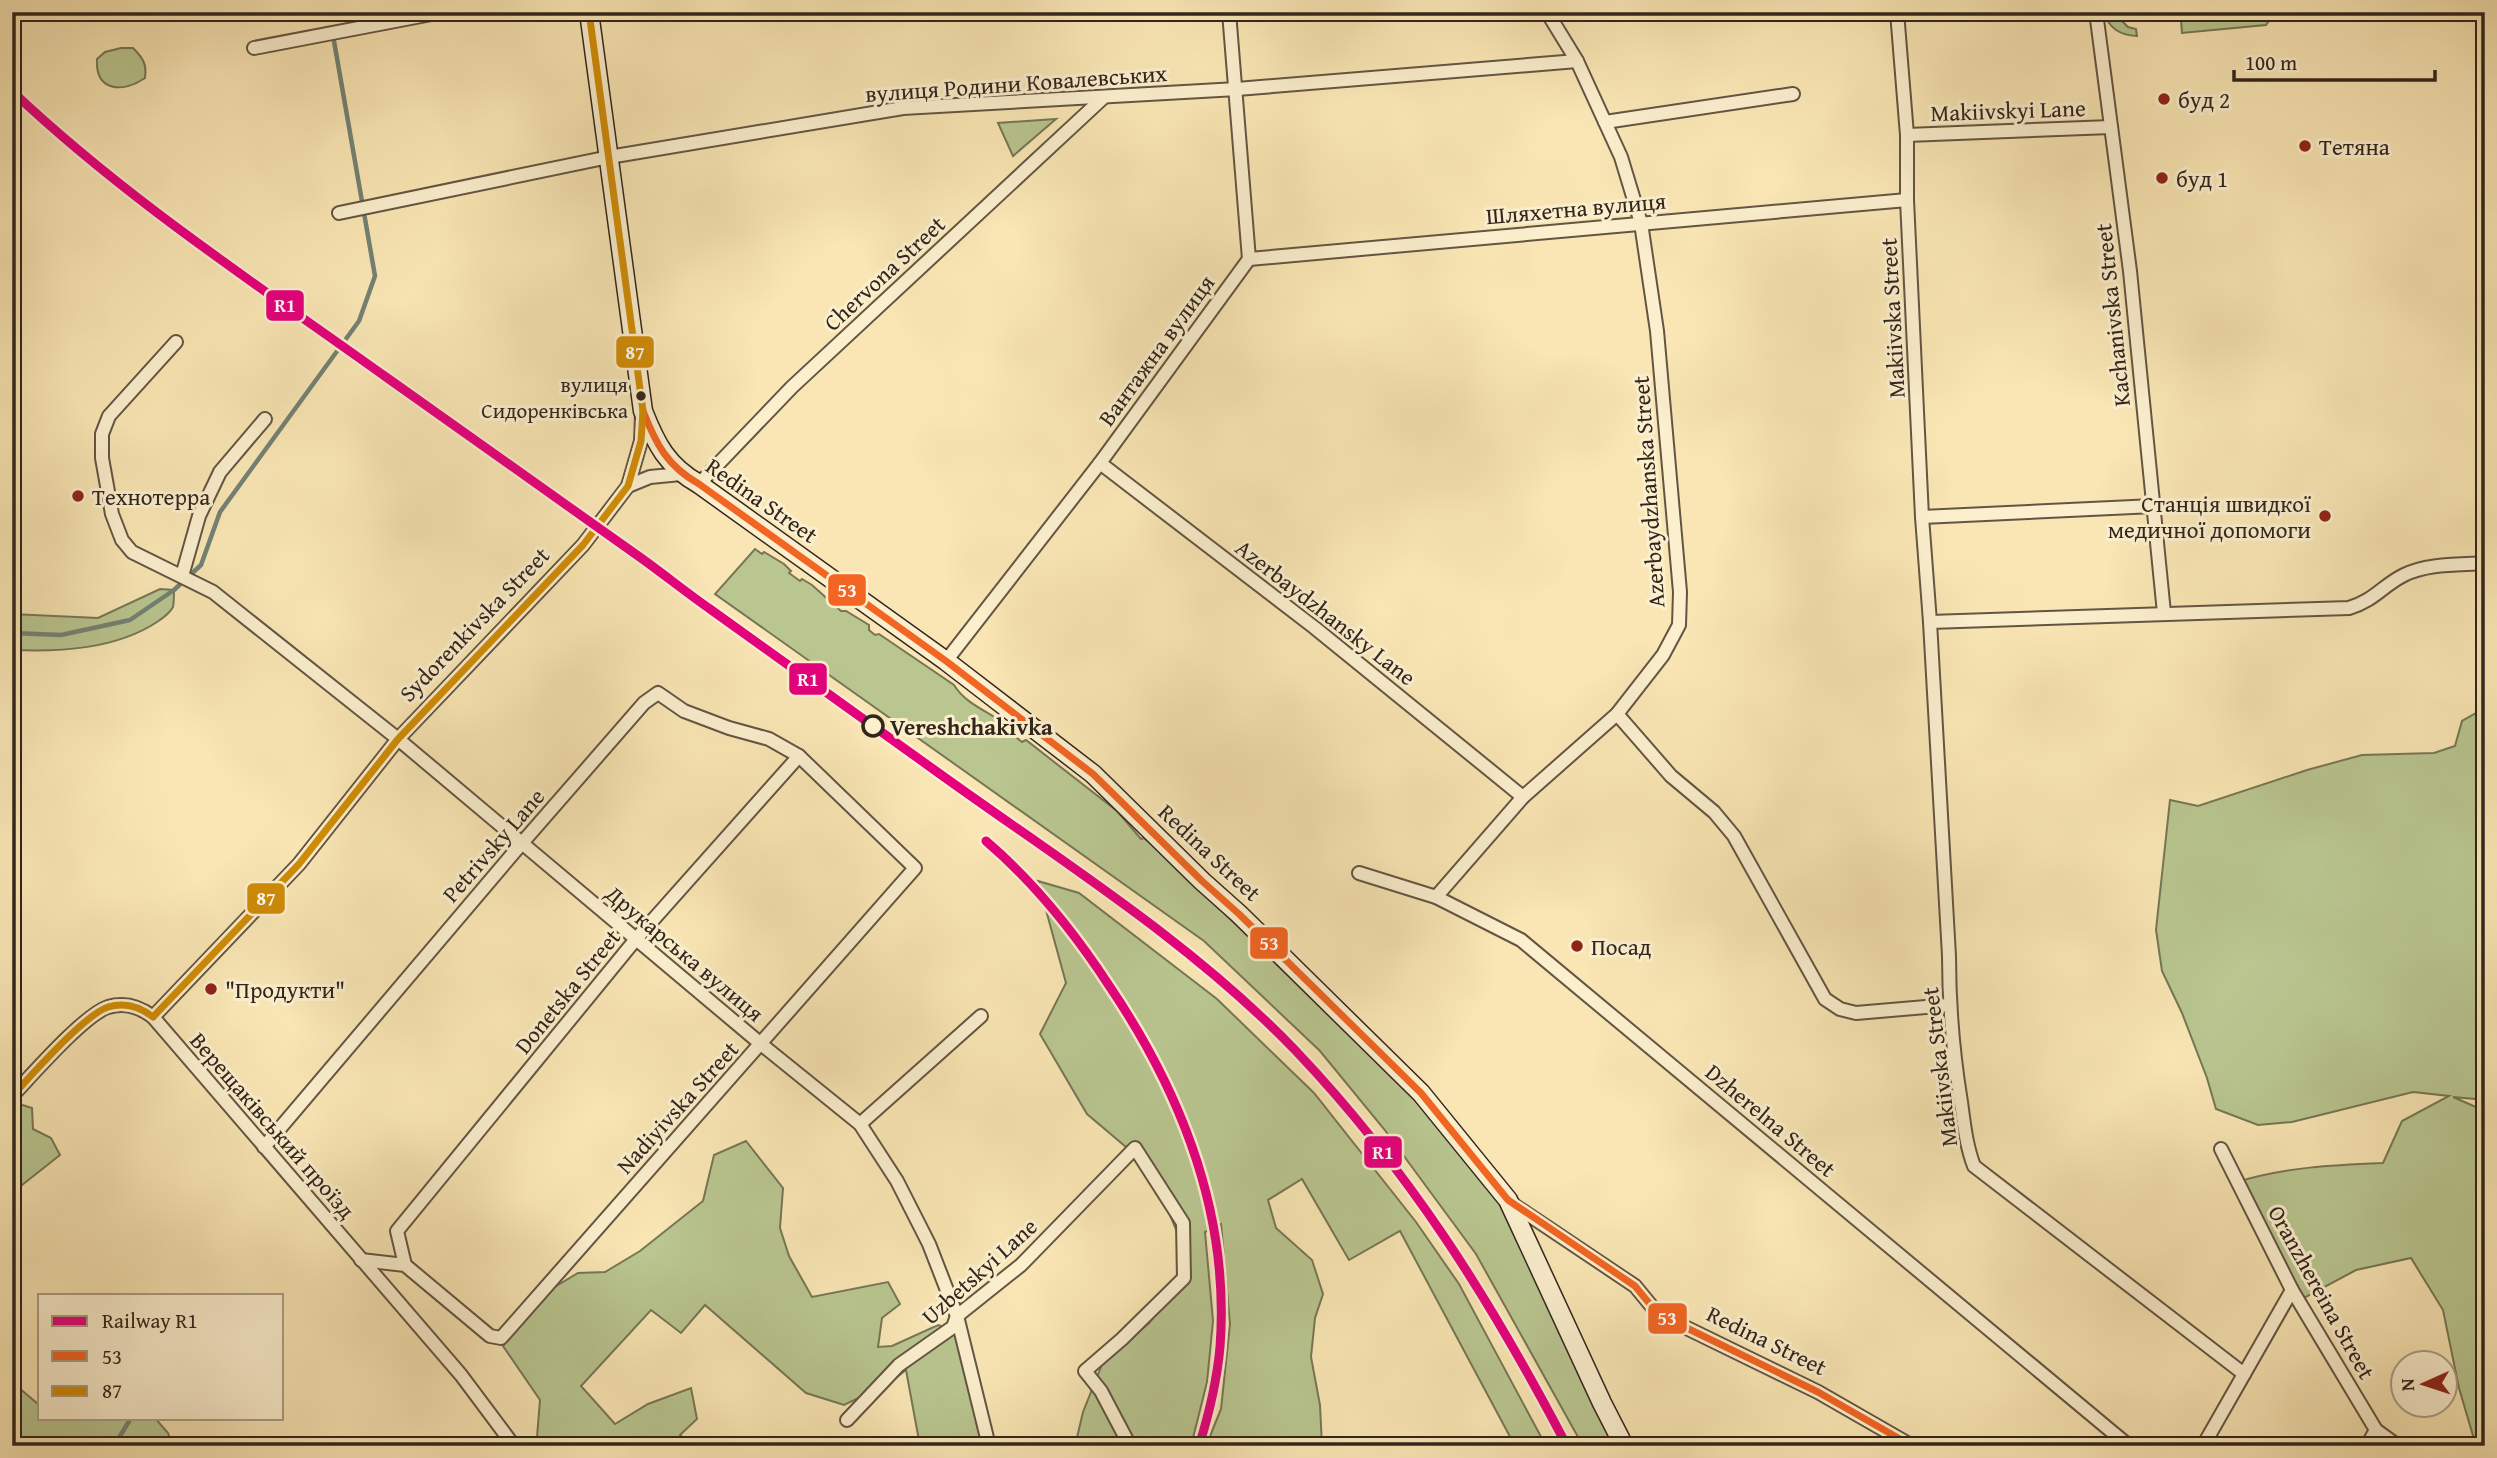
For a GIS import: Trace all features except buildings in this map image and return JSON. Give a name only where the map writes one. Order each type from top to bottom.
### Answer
[{"type":"main road","name":"Sydorenkivska Street","points":[[589,12],[643,411]]},
{"type":"main road","name":"Redina Street","points":[[643,411],[654,439],[681,474],[699,484],[946,661],[1093,774],[1421,1093],[1508,1200]]},
{"type":"main road","points":[[1508,1200],[1624,1446]]},
{"type":"street","points":[[254,48],[442,12]]},
{"type":"street","points":[[1229,12],[1249,259]]},
{"type":"street","name":"Azerbaydzhanska Street","points":[[1436,897],[1523,797],[1617,714],[1663,655],[1679,625],[1680,592],[1658,344],[1641,223],[1621,157],[1577,61],[1547,12]]},
{"type":"street","name":"Makiivska Street","points":[[1897,12],[1907,135],[1907,200],[1922,517],[1949,956],[1949,1006],[1956,1076],[1968,1149],[1974,1166],[2244,1374]]},
{"type":"street","name":"Kachanivska Street","points":[[2096,12],[2130,271],[2164,613]]},
{"type":"street","name":"вулиця Родини Ковалевських","points":[[339,212],[609,157],[903,108],[1237,89],[1577,61]]},
{"type":"street","points":[[1605,122],[1793,94]]},
{"type":"street","name":"Chervona Street","points":[[699,484],[792,387],[1104,97]]},
{"type":"street","name":"Makiivskyi Lane","points":[[1907,135],[2111,127]]},
{"type":"street","name":"Шляхетна вулиця","points":[[1249,259],[1907,200]]},
{"type":"street","name":"Вантажна вулиця","points":[[946,661],[1100,463],[1249,259]]},
{"type":"street","name":"Друкарська вулиця","points":[[176,342],[109,416],[102,435],[102,458],[112,514],[122,540],[132,552],[213,592],[398,739],[860,1124],[897,1181],[924,1233],[957,1316],[989,1446]]},
{"type":"street","name":"Sydorenkivska Street","points":[[153,1017],[299,864],[398,739],[579,550],[628,486],[641,441],[643,411]]},
{"type":"street","points":[[182,576],[199,516],[220,472],[265,419]]},
{"type":"street","name":"Azerbaydzhansky Lane","points":[[1100,463],[1315,628],[1523,797]]},
{"type":"street","points":[[628,486],[650,477],[681,474]]},
{"type":"street","points":[[1922,517],[2154,506]]},
{"type":"street","points":[[1930,622],[2349,608],[2367,603],[2406,574],[2446,565],[2485,564]]},
{"type":"street","name":"Petrivsky Lane","points":[[264,1147],[644,702],[657,693],[684,711],[769,739],[799,756]]},
{"type":"street","points":[[1617,714],[1671,776],[1714,812],[1734,836],[1825,999],[1840,1009],[1856,1013],[1949,1006]]},
{"type":"street","name":"Donetska Street","points":[[405,1265],[397,1231],[636,939],[799,756]]},
{"type":"street","name":"Nadiyivska Street","points":[[405,1265],[490,1335],[501,1338],[915,867],[799,756]]},
{"type":"street","name":"Dzherelna Street","points":[[1359,873],[1436,897],[1521,940],[2129,1446]]},
{"type":"street","points":[[12,1096],[90,1017],[108,1007],[127,1005],[141,1007],[153,1017]]},
{"type":"street","points":[[860,1124],[981,1016]]},
{"type":"street","name":"Верещаківський проїзд","points":[[153,1017],[461,1375],[514,1446]]},
{"type":"street","name":"Uzbetskyi Lane","points":[[848,1420],[899,1365],[953,1327],[957,1316],[1021,1265],[1135,1148],[1183,1223],[1184,1278],[1085,1371],[1101,1391],[1130,1446]]},
{"type":"street","name":"Oranzhereina Street","points":[[2221,1149],[2292,1290],[2376,1430],[2398,1446]]},
{"type":"street","name":"Redina Street","points":[[1508,1200],[1635,1286],[1658,1314],[1818,1392],[1912,1446]]},
{"type":"street","points":[[362,1260],[405,1265]]},
{"type":"street","points":[[2203,1446],[2292,1290]]},
{"type":"street","points":[[2367,1446],[2376,1430]]},
{"type":"green space","points":[[2104,12],[2113,12],[2128,27],[2136,29],[2137,36],[2116,30]]},
{"type":"green space","points":[[2174,12],[2270,12],[2271,18],[2266,25],[2182,33],[2181,20],[2175,20]]},
{"type":"green space","points":[[133,48],[139,55],[145,65],[145,78],[128,86],[112,86],[101,78],[97,59],[105,52]]},
{"type":"green space","points":[[1056,119],[1013,156],[998,123]]},
{"type":"green space","points":[[755,549],[784,564],[791,571],[789,573],[812,585],[841,611],[846,611],[869,625],[869,630],[875,635],[879,634],[954,685],[972,704],[1009,727],[1007,730],[1022,742],[1026,740],[1117,811],[1141,839],[1144,838],[1170,859],[1372,1054],[1433,1119],[1503,1202],[1623,1446],[1583,1446],[1476,1254],[1384,1129],[1320,1051],[1204,941],[715,594]]},
{"type":"green space","points":[[160,589],[174,590],[173,607],[162,619],[141,631],[88,647],[12,650],[12,614],[98,618]]},
{"type":"green space","points":[[2485,708],[2485,1107],[2475,1099],[2453,1097],[2485,1111],[2485,1446],[2476,1446],[2458,1383],[2458,1350],[2451,1350],[2443,1310],[2411,1258],[2356,1270],[2304,1298],[2237,1182],[2291,1170],[2383,1163],[2402,1121],[2449,1096],[2413,1092],[2292,1122],[2258,1125],[2216,1109],[2182,1013],[2162,971],[2156,930],[2170,800],[2198,806],[2362,755],[2434,753],[2455,746],[2462,721]]},
{"type":"green space","points":[[1038,881],[1079,893],[1217,999],[1314,1093],[1416,1222],[1459,1284],[1546,1446],[1515,1446],[1400,1231],[1349,1260],[1302,1179],[1268,1200],[1276,1228],[1312,1260],[1323,1294],[1315,1318],[1311,1357],[1320,1405],[1322,1446],[1206,1446],[1221,1409],[1230,1324],[1221,1224],[1205,1232],[1213,1321],[1207,1382],[1191,1446],[1075,1446],[1083,1412],[1103,1362],[1149,1323],[1184,1278],[1182,1244],[1156,1181],[1135,1148],[1126,1147],[1087,1114],[1040,1034],[1066,983]]},
{"type":"green space","points":[[16,1103],[32,1108],[33,1129],[51,1138],[60,1155],[12,1193],[12,1109]]},
{"type":"green space","points":[[746,1141],[783,1188],[780,1228],[789,1256],[812,1297],[888,1282],[900,1304],[882,1318],[878,1347],[892,1346],[938,1325],[961,1332],[989,1446],[920,1446],[906,1370],[888,1384],[844,1405],[806,1393],[705,1305],[681,1333],[651,1310],[581,1386],[615,1424],[648,1404],[691,1388],[697,1419],[680,1435],[692,1446],[540,1446],[537,1437],[540,1400],[503,1346],[538,1297],[578,1273],[605,1272],[640,1251],[703,1201],[714,1155]]},
{"type":"green space","points":[[12,1382],[38,1404],[38,1420],[157,1420],[168,1433],[173,1446],[30,1446],[12,1431]]},
{"type":"waterway","points":[[12,633],[61,635],[130,620],[174,590],[201,565],[220,512],[359,321],[375,276],[334,41]]},
{"type":"waterway","points":[[114,1446],[130,1420]]},
{"type":"rail line","name":"R1","points":[[12,91],[101,168],[194,240],[1124,904],[1213,974],[1295,1050],[1375,1142],[1445,1238],[1477,1288],[1567,1446]]},
{"type":"rail line","name":"R1","points":[[986,841],[1053,909],[1110,987],[1159,1070],[1196,1158],[1209,1204],[1221,1298],[1217,1372],[1199,1446]]},
{"type":"transit line","name":"87","points":[[12,1096],[58,1047],[98,1012],[108,1007],[126,1005],[138,1008],[153,1017],[299,864],[398,739],[583,545],[628,486],[641,441],[643,411],[589,12]]},
{"type":"transit line","name":"53","points":[[643,411],[658,444],[679,470],[946,661],[1093,774],[1421,1093],[1508,1200],[1635,1286],[1658,1314],[1818,1392],[1912,1446]]},
{"type":"place","name":"буд 2","points":[[2164,99]]},
{"type":"place","name":"Тетяна","points":[[2305,146]]},
{"type":"place","name":"буд 1","points":[[2162,178]]},
{"type":"place","name":"вулиця Сидоренківська","points":[[641,396]]},
{"type":"place","name":"Технотерра","points":[[78,496]]},
{"type":"place","name":"Станція швидкої медичної допомоги","points":[[2325,516]]},
{"type":"place","name":"Vereshchakivka","points":[[873,726]]},
{"type":"place","name":"Посад","points":[[1577,946]]},
{"type":"place","name":"\"Продукти\"","points":[[211,989]]}]
